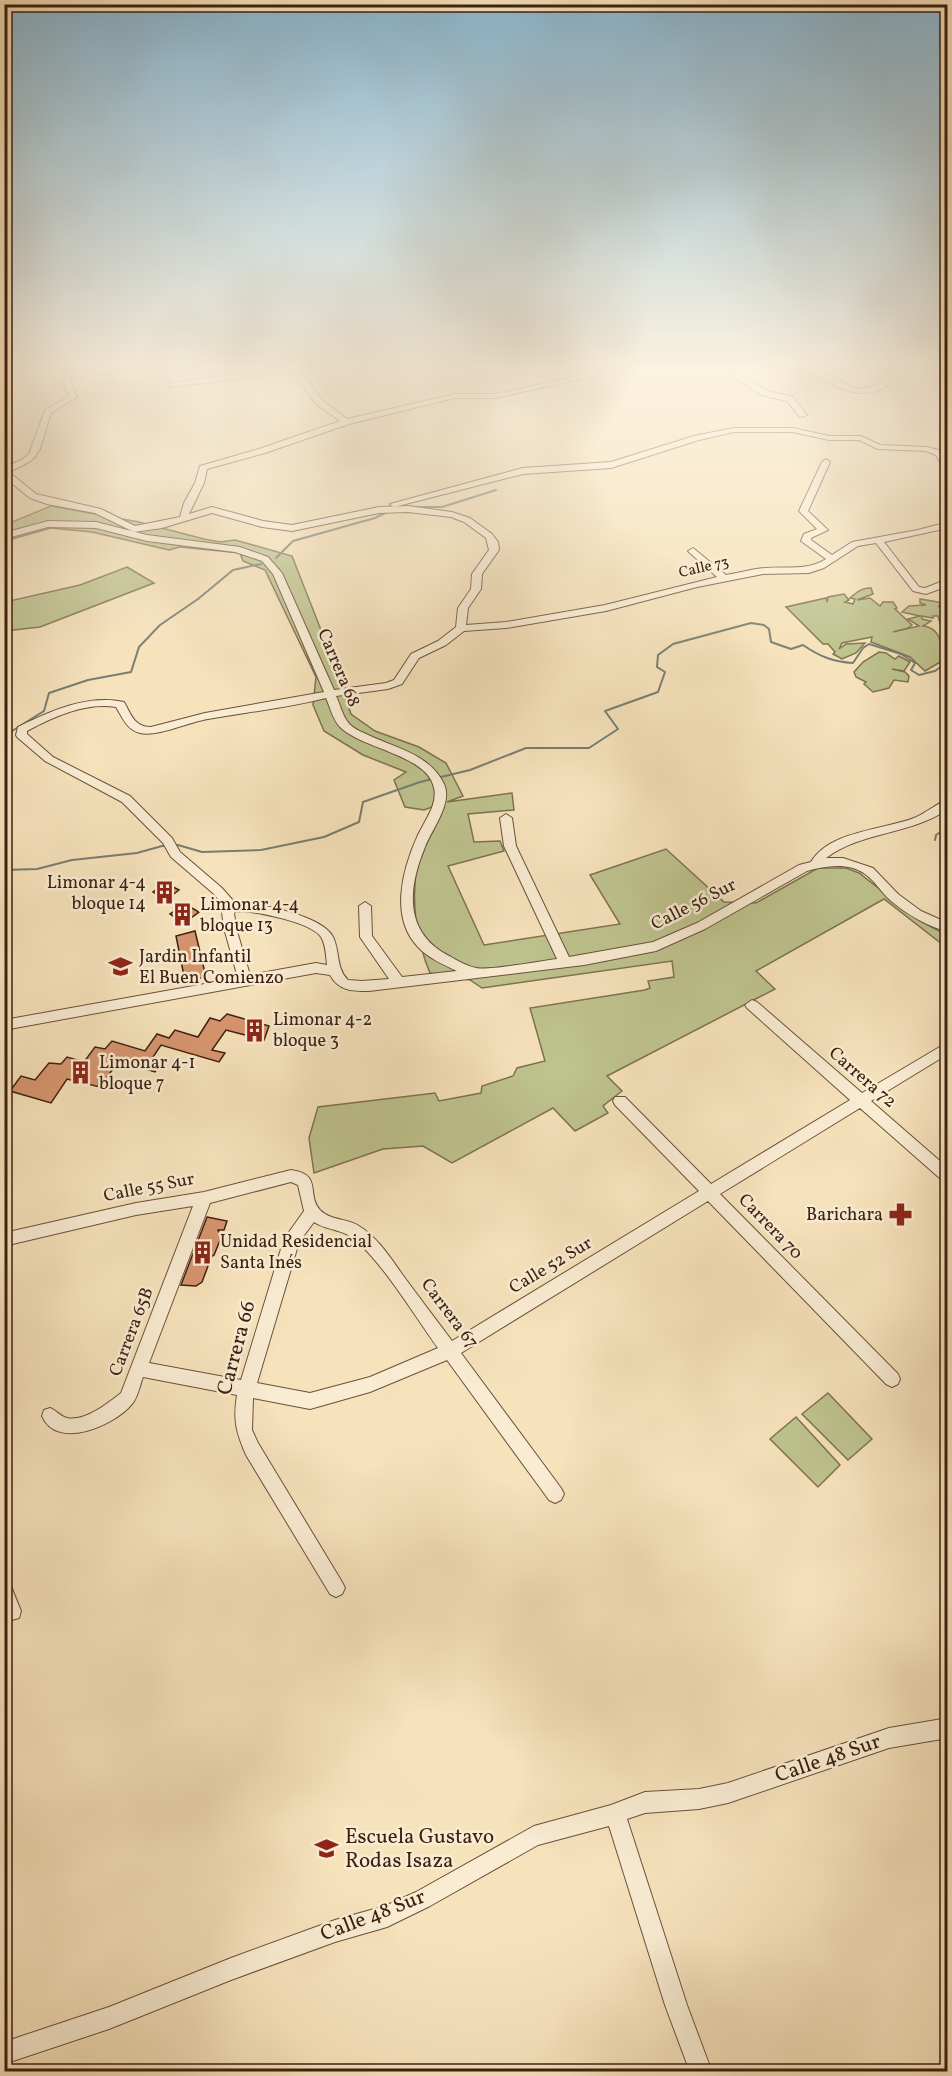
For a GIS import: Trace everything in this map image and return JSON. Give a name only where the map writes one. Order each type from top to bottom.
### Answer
[{"type":"street","points":[[25,462],[4,471],[33,496],[98,511],[129,528],[142,529],[216,510],[262,524],[298,528],[509,474],[610,465],[621,462]]},
{"type":"street","points":[[184,518],[189,498],[202,481],[203,468],[222,462]]},
{"type":"street","points":[[826,462],[803,511],[823,530],[807,536],[806,541],[831,558]]},
{"type":"street","points":[[232,908],[218,891],[126,799],[49,759],[21,735],[22,729],[63,712],[101,703],[120,704],[130,723],[141,730],[151,730],[204,716],[394,685],[415,656],[442,643],[461,628],[463,608],[476,589],[477,574],[494,550],[494,542],[476,525],[460,517],[393,509],[356,514]]},
{"type":"street","name":"Carrera 68","points":[[4,536],[41,525],[80,523],[174,542],[237,549],[270,562],[278,573],[341,721],[349,731],[363,740],[399,752],[423,765],[438,782],[441,796],[413,862],[409,883],[410,916],[415,936],[421,944],[449,962],[478,973]]},
{"type":"street","name":"Calle 73","points":[[461,628],[506,625],[606,608],[724,578],[763,571],[809,570],[821,566],[855,544],[919,533],[948,525]]},
{"type":"street","points":[[879,540],[916,589],[926,591],[948,582]]},
{"type":"street","points":[[693,551],[724,578]]},
{"type":"street","name":"Calle 56 Sur","points":[[335,971],[341,981],[351,985],[399,983],[566,962],[656,946],[701,926],[758,892],[816,864],[821,855],[840,844],[912,823],[935,813],[948,803]]},
{"type":"street","points":[[506,818],[510,846],[566,962]]},
{"type":"street","points":[[816,864],[843,862],[869,871],[894,897],[917,914],[948,928]]},
{"type":"street","points":[[365,906],[366,937],[399,983]]},
{"type":"street","points":[[4,1025],[246,981],[316,968],[335,971],[332,948],[324,932],[314,925],[276,914],[238,907],[232,908],[228,912],[230,928],[246,981]]},
{"type":"street","points":[[316,968],[332,948]]},
{"type":"street","name":"Carrera 72","points":[[752,1005],[948,1178]]},
{"type":"street","name":"Calle 52 Sur","points":[[138,1369],[310,1401],[334,1396],[392,1377],[451,1350],[948,1047]]},
{"type":"street","name":"Carrera 70","points":[[620,1101],[892,1379]]},
{"type":"street","name":"Calle 55 Sur","points":[[4,1240],[291,1176],[300,1177],[305,1183],[312,1212]]},
{"type":"street","name":"Carrera 65B","points":[[50,1416],[63,1425],[70,1426],[110,1413],[127,1398],[204,1197]]},
{"type":"street","name":"Carrera 67","points":[[312,1212],[324,1221],[353,1230],[376,1251],[555,1494]]},
{"type":"street","name":"Carrera 66","points":[[312,1212],[292,1239],[246,1390],[243,1410],[244,1431],[252,1449],[336,1588]]},
{"type":"street","points":[[4,1590],[12,1611]]},
{"type":"street","name":"Calle 48 Sur","points":[[4,2053],[109,2018],[231,1969],[335,1931],[387,1916],[423,1899],[534,1836],[615,1814],[623,1809],[648,1802],[700,1799],[728,1793],[889,1738],[948,1728]]},
{"type":"street","points":[[615,1814],[676,2005],[701,2072]]},
{"type":"green space","points":[[51,506],[139,522],[220,542],[235,540],[292,556],[323,635],[324,651],[340,669],[345,681],[342,688],[351,714],[375,731],[419,747],[446,763],[463,796],[447,802],[512,793],[514,810],[468,814],[474,842],[500,841],[504,851],[448,866],[484,945],[620,924],[590,875],[666,849],[724,902],[756,903],[818,868],[846,868],[859,873],[922,922],[947,935],[947,948],[884,899],[756,971],[775,989],[607,1076],[622,1091],[603,1106],[608,1113],[575,1131],[553,1108],[452,1163],[423,1146],[383,1149],[314,1173],[309,1138],[318,1107],[435,1093],[439,1101],[481,1093],[482,1086],[513,1076],[517,1068],[545,1061],[530,1008],[645,990],[650,988],[648,981],[674,977],[672,961],[482,988],[470,980],[430,973],[418,934],[415,879],[421,851],[440,804],[424,810],[405,807],[394,780],[406,772],[363,755],[324,731],[313,705],[316,677],[265,570],[243,561],[240,553],[180,547],[169,550],[92,532],[51,528],[5,541],[5,525]]},
{"type":"green space","points":[[127,567],[154,583],[40,627],[5,631],[5,602],[80,585]]},
{"type":"green space","points":[[871,588],[873,594],[857,600],[870,598],[880,606],[883,602],[893,602],[897,608],[895,609],[912,625],[893,632],[919,626],[908,619],[920,616],[902,612],[909,606],[926,605],[920,603],[920,599],[938,602],[945,607],[938,606],[943,609],[947,607],[947,620],[940,623],[938,616],[933,616],[933,618],[921,616],[922,619],[931,621],[923,626],[935,632],[941,644],[947,639],[947,660],[942,658],[942,661],[925,671],[910,657],[871,642],[872,637],[842,643],[839,649],[846,644],[865,643],[856,653],[842,659],[833,654],[835,652],[828,644],[823,644],[786,607],[826,598],[827,602],[828,597],[844,594],[849,600],[845,602],[853,604],[855,599],[850,598],[863,589]]},
{"type":"green space","points":[[879,652],[886,653],[895,659],[899,656],[910,662],[904,671],[892,669],[905,672],[909,676],[908,682],[894,680],[889,688],[873,692],[864,684],[866,682],[856,677],[854,672],[863,662]]},
{"type":"green space","points":[[828,1393],[872,1439],[848,1460],[802,1414]]},
{"type":"green space","points":[[796,1417],[840,1465],[818,1487],[770,1439]]},
{"type":"building","name":"Limonar 4-4 bloque 14","points":[[165,883],[179,890],[166,900],[153,892]]},
{"type":"building","name":"Limonar 4-4 bloque 13","points":[[185,904],[199,912],[184,923],[170,914]]},
{"type":"building","points":[[195,931],[206,977],[185,981],[176,936]]},
{"type":"building","points":[[227,1014],[269,1026],[264,1040],[226,1030],[212,1050],[225,1053],[219,1062],[161,1045],[151,1060],[160,1065],[155,1072],[119,1061],[107,1077],[114,1082],[108,1089],[67,1079],[51,1103],[10,1091],[21,1076],[35,1080],[49,1063],[61,1064],[67,1057],[84,1062],[95,1047],[105,1049],[112,1041],[145,1051],[157,1034],[169,1038],[175,1030],[198,1037],[210,1018],[220,1021]]},
{"type":"building","name":"Unidad Residencial Santa Inés","points":[[207,1217],[227,1221],[224,1230],[218,1230],[221,1238],[214,1255],[206,1260],[208,1266],[202,1282],[196,1286],[181,1285]]},
{"type":"waterway","points":[[407,507],[442,507],[496,490]]},
{"type":"waterway","points":[[276,558],[293,541],[375,518],[389,511]]},
{"type":"waterway","points":[[4,736],[44,711],[49,693],[88,680],[131,672],[139,647],[160,625],[198,599],[233,570],[261,564]]},
{"type":"waterway","points":[[4,870],[37,869],[72,860],[137,853],[162,846],[178,845],[202,852],[261,850],[324,837],[359,822],[363,802],[420,782],[470,770],[526,748],[589,748],[618,729],[605,711],[658,692],[665,672],[657,667],[658,655],[673,644],[751,623],[764,625],[769,629],[771,642],[791,649],[803,645],[833,660],[853,663],[863,648],[869,644],[901,654],[915,663],[911,670],[919,675],[935,671],[948,662]]},
{"type":"waterway","points":[[935,840],[936,835],[948,827]]},
{"type":"place","name":"Limonar 4-4 bloque 14","points":[[164,893]]},
{"type":"place","name":"Limonar 4-4 bloque 13","points":[[182,915]]},
{"type":"place","name":"Jardin Infantil El Buen Comienzo","points":[[121,967]]},
{"type":"place","name":"Limonar 4-2 bloque 3","points":[[255,1030]]},
{"type":"place","name":"Limonar 4-1 bloque 7","points":[[81,1073]]},
{"type":"place","name":"Barichara","points":[[901,1215]]},
{"type":"place","name":"Unidad Residencial Santa Inés","points":[[202,1252]]},
{"type":"place","name":"Escuela Gustavo Rodas Isaza","points":[[327,1849]]}]
